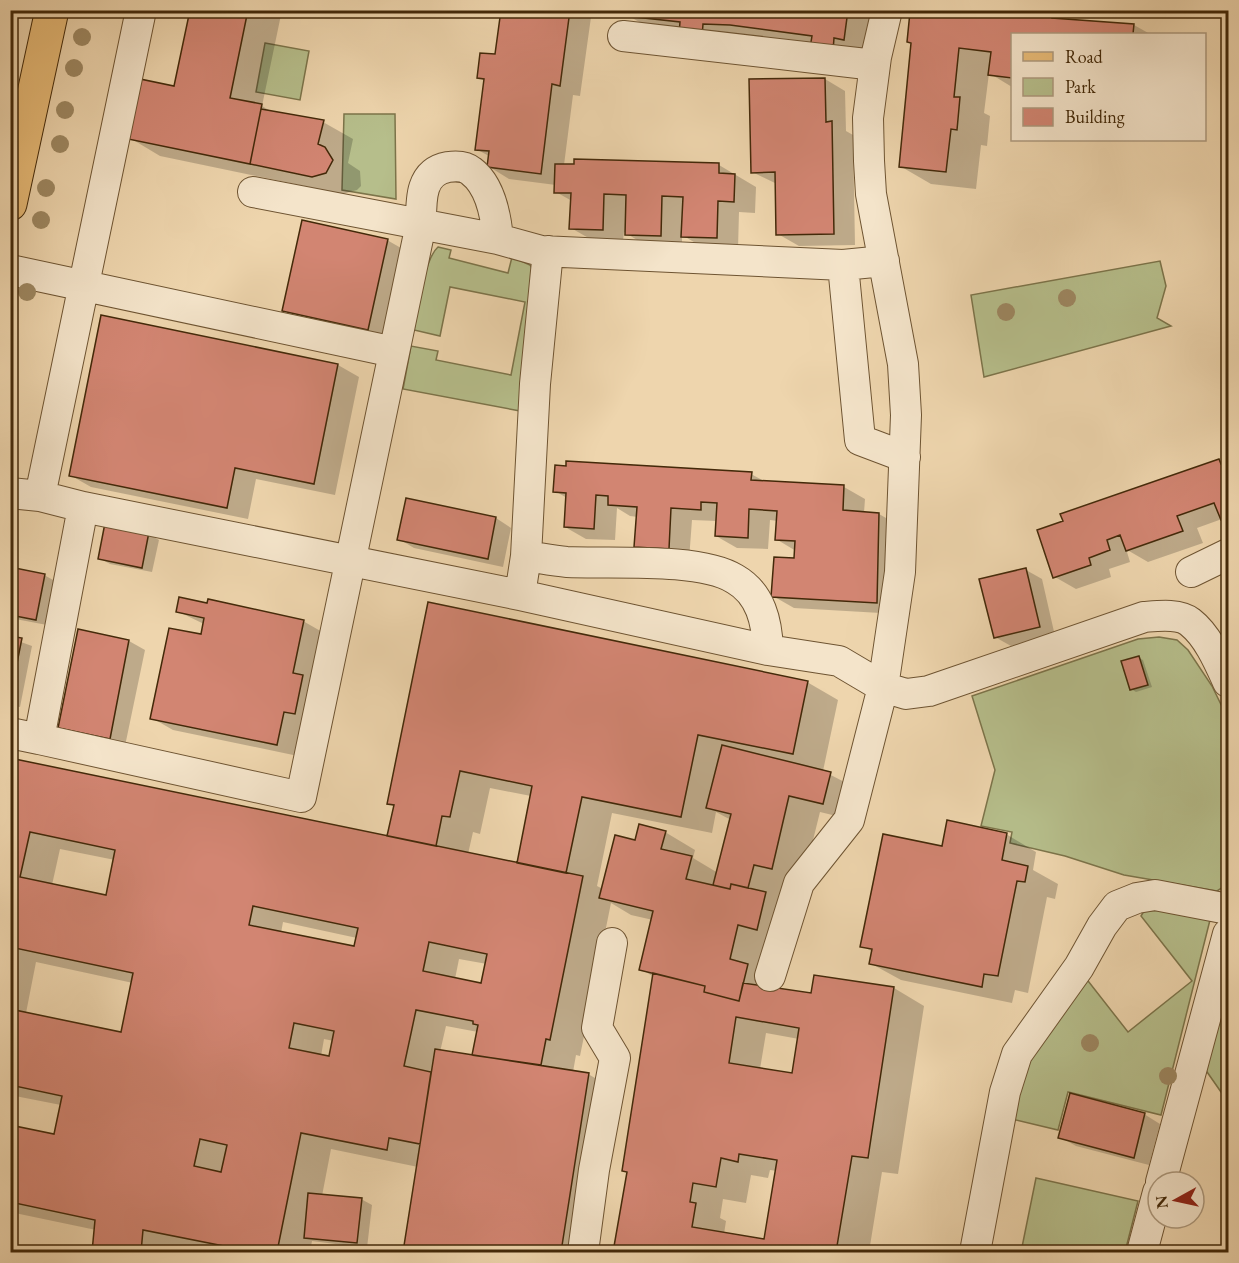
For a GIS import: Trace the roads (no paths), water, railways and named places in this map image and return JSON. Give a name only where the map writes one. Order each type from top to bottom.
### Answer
[{"type":"main road","points":[[10,204],[52,10]]},
{"type":"lane","points":[[40,496],[141,10]]},
{"type":"lane","points":[[770,976],[799,883],[849,820],[882,687],[900,572],[906,415],[903,364],[868,161],[868,118],[875,65],[887,10]]},
{"type":"lane","points":[[623,36],[875,65]]},
{"type":"lane","points":[[83,507],[25,736],[301,797],[421,224],[423,187],[433,173],[455,166],[471,170],[489,196],[496,216],[498,239]]},
{"type":"lane","points":[[253,192],[498,239],[548,251],[843,265],[884,261]]},
{"type":"lane","points":[[520,595],[526,556],[535,384],[548,251]]},
{"type":"lane","points":[[843,265],[860,440],[905,457]]},
{"type":"lane","points":[[10,270],[394,352]]},
{"type":"lane","points":[[10,493],[40,496],[83,507],[520,595],[768,650],[839,661],[882,687],[906,694],[928,691],[1144,617],[1167,615],[1189,621],[1213,651],[1228,682]]},
{"type":"lane","points":[[1191,572],[1228,554]]},
{"type":"lane","points":[[526,556],[566,562],[651,563],[710,570],[734,578],[747,588],[762,610],[768,650]]},
{"type":"lane","points":[[975,1252],[1005,1092],[1017,1054],[1079,967],[1102,926],[1117,906],[1146,896],[1155,895],[1228,909]]},
{"type":"lane","points":[[1164,1170],[1228,934]]},
{"type":"lane","points":[[583,1252],[594,1170],[615,1058],[597,1028],[612,943]]},
{"type":"lane","points":[[1142,1252],[1148,1230]]}]
